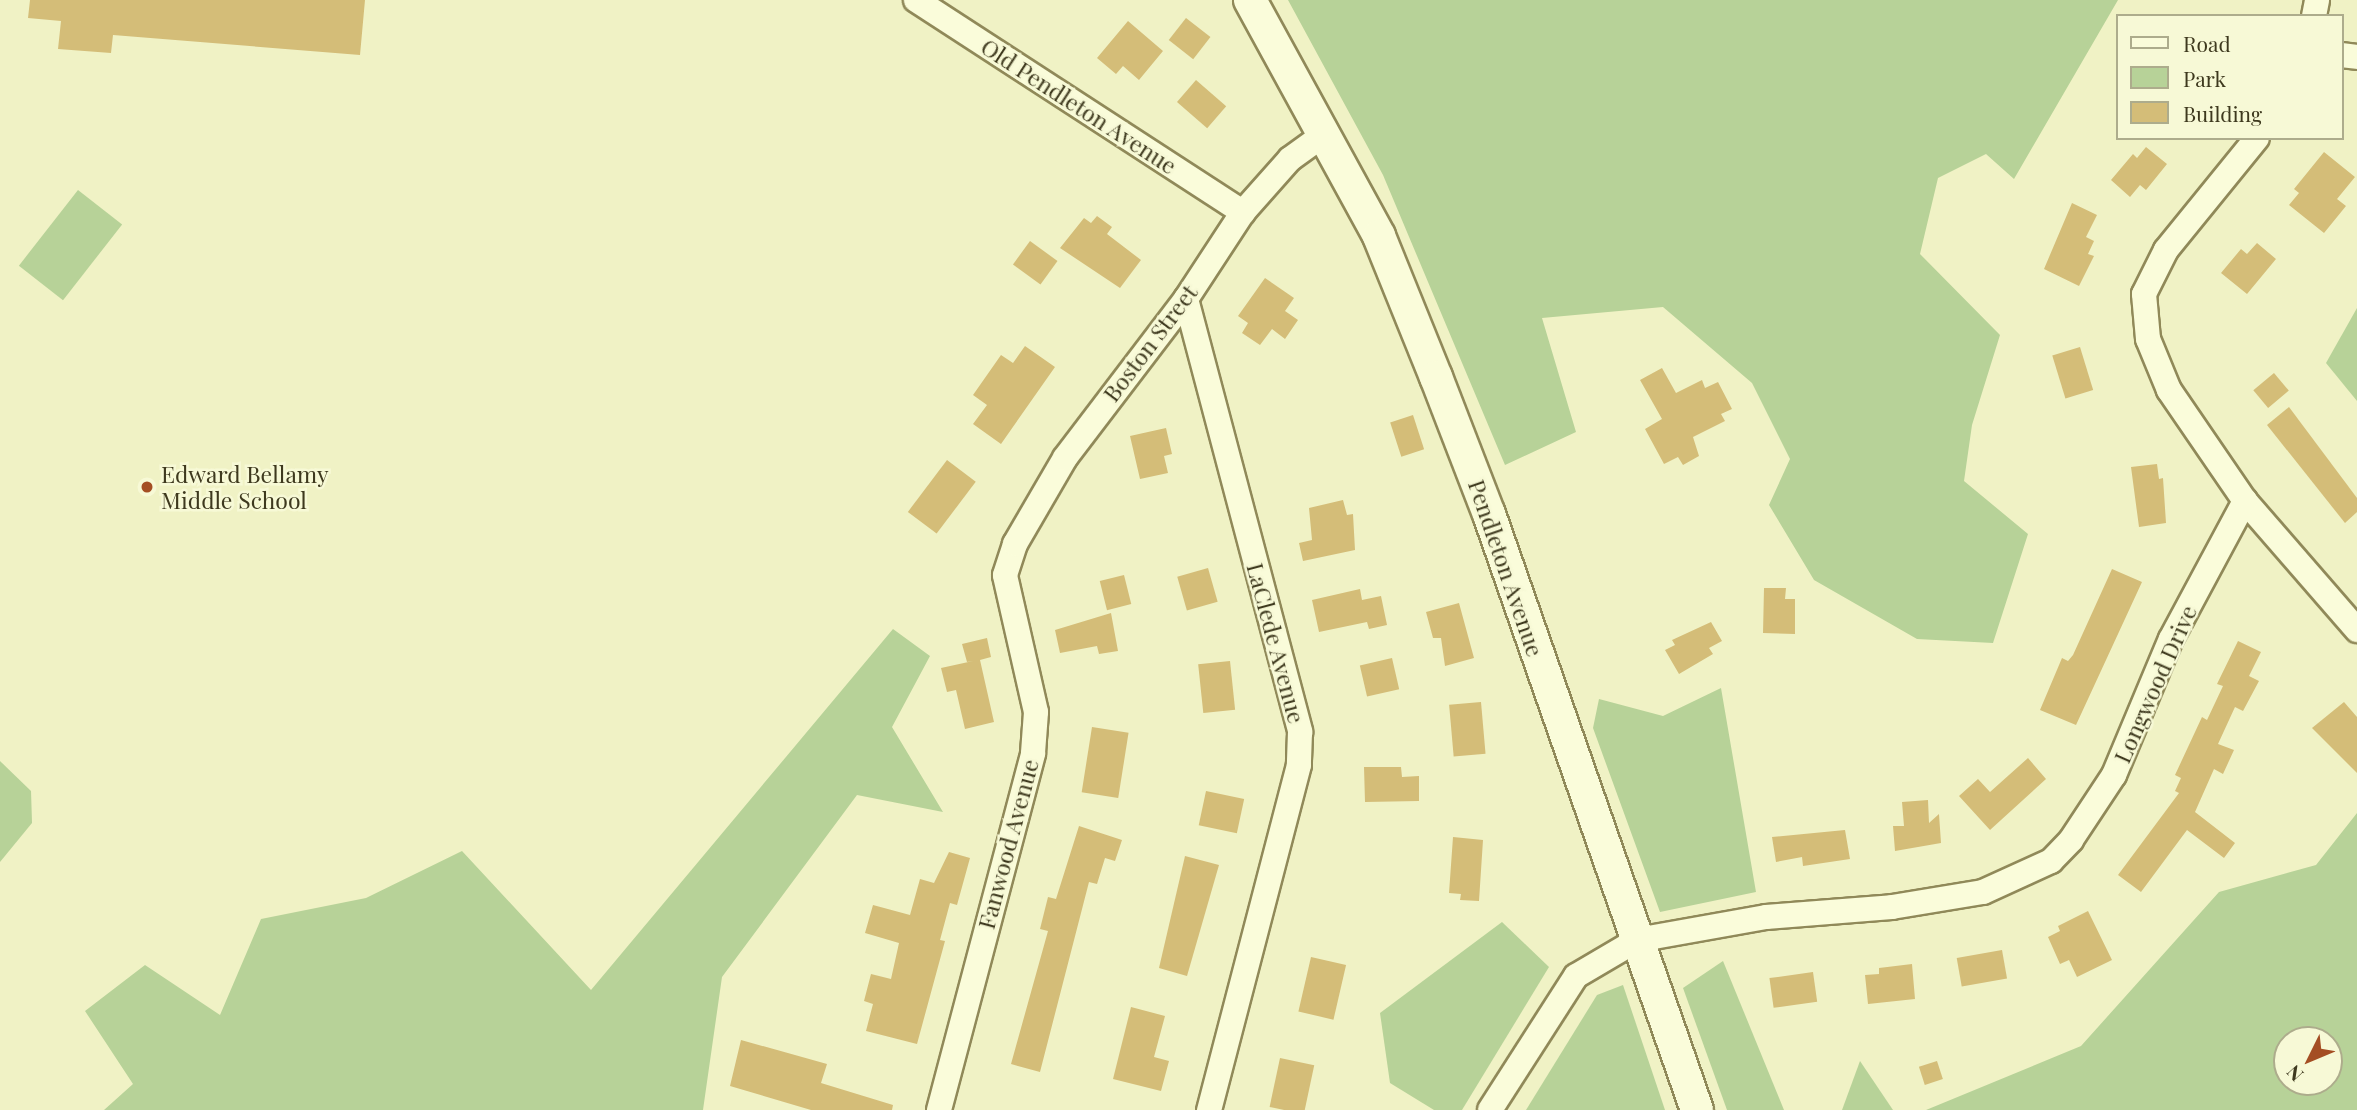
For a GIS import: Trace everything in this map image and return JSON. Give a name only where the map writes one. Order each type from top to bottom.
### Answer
[{"type":"street","name":"Old Pendleton Avenue","points":[[916,0],[1243,212]]},
{"type":"street","name":"Pendleton Avenue","points":[[1250,0],[1326,132],[1379,236],[1451,415],[1697,1110]]},
{"type":"street","name":"Boston Street","points":[[1005,575],[1015,544],[1065,458],[1186,299],[1243,212],[1290,159],[1326,132]]},
{"type":"street","points":[[2256,140],[2166,250],[2144,294],[2148,339],[2169,390],[2245,501],[2357,630]]},
{"type":"street","name":"LaClede Avenue","points":[[1186,299],[1228,444],[1300,732],[1299,765],[1209,1110]]},
{"type":"street","name":"Longwood Drive","points":[[1637,940],[1766,916],[1892,907],[1983,892],[2051,861],[2071,840],[2114,775],[2171,639],[2245,501]]},
{"type":"street","name":"Fanwood Avenue","points":[[939,1110],[1033,753],[1036,712],[1005,575]]},
{"type":"street","points":[[1490,1110],[1576,976],[1637,940]]},
{"type":"green space","points":[[1288,0],[2118,0],[2014,179],[1986,154],[1938,178],[1920,254],[2000,335],[1972,425],[1964,481],[2028,534],[1993,643],[1917,639],[1814,580],[1769,505],[1790,459],[1752,383],[1663,307],[1542,318],[1576,432],[1505,465],[1383,175]]},
{"type":"green space","points":[[78,190],[122,224],[63,300],[19,266]]},
{"type":"green space","points":[[2357,308],[2357,401],[2326,363]]},
{"type":"green space","points":[[893,629],[930,656],[892,727],[943,812],[857,795],[722,977],[703,1110],[104,1110],[133,1084],[85,1011],[145,965],[220,1015],[261,919],[366,898],[462,851],[591,990]]},
{"type":"green space","points":[[1721,688],[1756,892],[1660,912],[1593,728],[1599,699],[1663,716]]},
{"type":"green space","points":[[0,761],[31,791],[32,823],[0,862]]},
{"type":"green space","points":[[2357,813],[2357,1110],[1926,1110],[2081,1046],[2219,892],[2316,865]]},
{"type":"green space","points":[[1502,922],[1549,967],[1462,1110],[1434,1110],[1390,1083],[1380,1013]]},
{"type":"green space","points":[[1723,961],[1784,1110],[1727,1110],[1683,988]]},
{"type":"green space","points":[[1623,985],[1665,1110],[1526,1110],[1597,995]]},
{"type":"green space","points":[[1860,1061],[1893,1110],[1842,1110]]},
{"type":"building","points":[[30,0],[365,0],[360,55],[113,35],[111,53],[58,49],[61,21],[28,18]]},
{"type":"building","points":[[1186,18],[1210,37],[1193,59],[1169,40]]},
{"type":"building","points":[[1128,21],[1163,51],[1139,80],[1123,66],[1116,74],[1097,58]]},
{"type":"building","points":[[1196,80],[1226,106],[1207,128],[1177,102]]},
{"type":"building","points":[[2146,147],[2167,164],[2146,190],[2140,185],[2130,197],[2111,180],[2133,154],[2137,158]]},
{"type":"building","points":[[2324,152],[2355,177],[2337,199],[2346,206],[2324,233],[2289,205],[2299,193],[2294,189]]},
{"type":"building","points":[[2072,203],[2097,215],[2086,237],[2094,241],[2088,254],[2094,256],[2079,286],[2044,269]]},
{"type":"building","points":[[1097,216],[1112,227],[1107,234],[1141,260],[1120,288],[1060,248],[1084,218],[1091,223]]},
{"type":"building","points":[[1030,241],[1058,261],[1040,284],[1013,264]]},
{"type":"building","points":[[2257,243],[2276,259],[2247,294],[2221,273],[2241,249],[2247,254]]},
{"type":"building","points":[[1265,278],[1294,298],[1285,311],[1298,320],[1285,339],[1272,329],[1260,345],[1242,333],[1248,323],[1238,316]]},
{"type":"building","points":[[1025,346],[1055,367],[1001,444],[973,424],[987,405],[973,395],[1001,355],[1013,363]]},
{"type":"building","points":[[2080,347],[2093,390],[2065,399],[2052,355]]},
{"type":"building","points":[[1662,368],[1676,393],[1702,380],[1705,388],[1718,382],[1732,409],[1721,414],[1725,421],[1693,437],[1699,456],[1683,465],[1678,457],[1664,464],[1645,429],[1662,419],[1640,380]]},
{"type":"building","points":[[2274,373],[2289,391],[2268,408],[2253,390]]},
{"type":"building","points":[[2289,407],[2357,498],[2357,512],[2345,523],[2267,425]]},
{"type":"building","points":[[1413,415],[1424,449],[1401,457],[1390,422]]},
{"type":"building","points":[[1166,428],[1172,454],[1164,456],[1168,473],[1140,479],[1130,436]]},
{"type":"building","points":[[947,460],[976,482],[937,534],[908,512]]},
{"type":"building","points":[[2157,464],[2159,479],[2163,478],[2166,523],[2139,527],[2131,467]]},
{"type":"building","points":[[1343,500],[1347,515],[1353,514],[1355,550],[1303,561],[1299,543],[1312,540],[1309,508]]},
{"type":"building","points":[[1208,568],[1218,602],[1187,610],[1177,577]]},
{"type":"building","points":[[2112,569],[2142,582],[2076,725],[2040,710],[2062,658],[2068,661],[2073,655]]},
{"type":"building","points":[[1124,575],[1131,604],[1107,610],[1100,581]]},
{"type":"building","points":[[1764,588],[1786,588],[1785,599],[1795,599],[1795,634],[1763,633]]},
{"type":"building","points":[[1360,589],[1362,600],[1381,596],[1387,625],[1369,629],[1367,622],[1319,632],[1312,600]]},
{"type":"building","points":[[1459,603],[1474,658],[1445,666],[1441,638],[1433,638],[1426,612]]},
{"type":"building","points":[[1111,613],[1118,651],[1099,654],[1097,646],[1060,653],[1055,630]]},
{"type":"building","points":[[1711,622],[1722,641],[1709,648],[1713,654],[1679,674],[1665,650],[1675,645],[1672,640]]},
{"type":"building","points":[[987,638],[991,657],[980,660],[994,722],[965,729],[956,690],[947,692],[941,668],[973,661],[967,662],[962,644]]},
{"type":"building","points":[[2238,641],[2261,652],[2249,676],[2259,681],[2243,711],[2235,707],[2218,744],[2234,750],[2223,774],[2214,769],[2195,812],[2235,843],[2224,858],[2187,830],[2141,892],[2118,875],[2179,793],[2175,791],[2181,778],[2175,775],[2202,717],[2207,720],[2223,686],[2217,684]]},
{"type":"building","points":[[1392,658],[1399,689],[1367,697],[1360,665]]},
{"type":"building","points":[[1230,661],[1235,710],[1203,713],[1198,664]]},
{"type":"building","points":[[1481,702],[1486,754],[1454,757],[1449,705]]},
{"type":"building","points":[[2344,702],[2357,717],[2357,773],[2312,728]]},
{"type":"building","points":[[1092,727],[1129,733],[1118,798],[1082,792]]},
{"type":"building","points":[[2028,758],[2046,779],[1990,830],[1959,796],[1978,779],[1990,792]]},
{"type":"building","points":[[1364,767],[1401,767],[1402,777],[1419,776],[1419,801],[1365,802]]},
{"type":"building","points":[[1206,791],[1244,799],[1237,833],[1199,825]]},
{"type":"building","points":[[1928,800],[1929,823],[1939,814],[1941,843],[1895,851],[1893,826],[1904,826],[1902,802]]},
{"type":"building","points":[[1079,826],[1122,840],[1115,861],[1105,858],[1097,884],[1089,882],[1040,1072],[1011,1064],[1048,931],[1040,929],[1048,897],[1056,899]]},
{"type":"building","points":[[1845,830],[1850,859],[1803,866],[1802,857],[1776,862],[1772,837]]},
{"type":"building","points":[[1453,837],[1483,840],[1479,901],[1460,900],[1461,894],[1449,893]]},
{"type":"building","points":[[949,852],[970,858],[957,905],[950,903],[940,940],[945,941],[917,1044],[866,1031],[873,1004],[864,1001],[871,974],[891,979],[899,943],[865,933],[873,905],[910,915],[920,879],[934,883]]},
{"type":"building","points":[[1185,856],[1219,865],[1187,976],[1159,968]]},
{"type":"building","points":[[2088,911],[2112,960],[2077,977],[2069,960],[2060,964],[2048,937],[2060,931],[2058,926]]},
{"type":"building","points":[[2002,950],[2007,979],[1962,987],[1957,958]]},
{"type":"building","points":[[1311,957],[1346,965],[1333,1020],[1298,1012]]},
{"type":"building","points":[[1912,964],[1915,999],[1868,1004],[1865,975],[1879,974],[1879,968]]},
{"type":"building","points":[[1813,972],[1817,1002],[1774,1008],[1769,978]]},
{"type":"building","points":[[1131,1007],[1165,1016],[1154,1057],[1169,1061],[1161,1091],[1113,1079]]},
{"type":"building","points":[[741,1040],[827,1064],[821,1083],[893,1105],[892,1110],[811,1110],[730,1086]]},
{"type":"building","points":[[1280,1058],[1314,1065],[1305,1110],[1270,1107]]},
{"type":"building","points":[[1937,1061],[1943,1079],[1925,1085],[1919,1067]]},
{"type":"place","name":"Edward Bellamy Middle School","points":[[147,487]]}]
